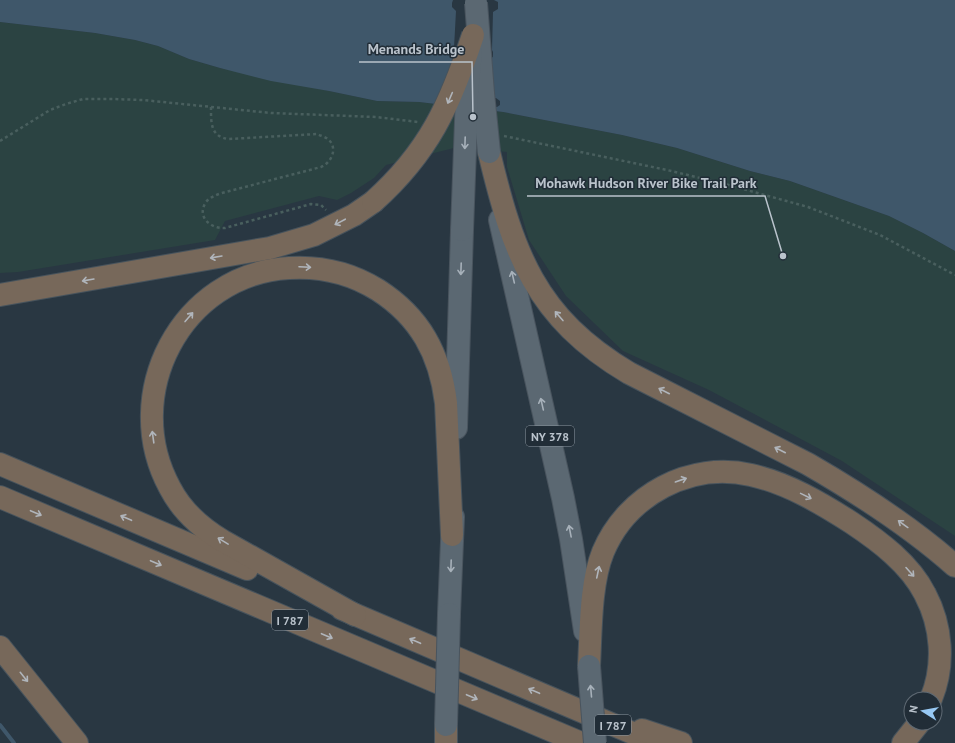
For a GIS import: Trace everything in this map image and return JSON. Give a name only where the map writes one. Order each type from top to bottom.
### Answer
[{"type":"highway","points":[[0,295],[277,246],[321,231],[354,215],[373,202],[405,171],[420,152],[433,132],[445,108],[457,81],[473,35]]},
{"type":"highway","points":[[489,152],[500,207],[528,272],[539,291],[568,326],[587,344],[608,360],[629,373],[833,478],[901,523],[955,566]]},
{"type":"highway","points":[[355,615],[223,542],[208,532],[185,510],[170,489],[161,470],[154,443],[152,402],[155,384],[164,356],[174,336],[188,318],[203,303],[220,290],[259,272],[279,268],[298,267],[317,268],[338,272],[354,278],[387,296],[402,308],[414,320],[426,339],[439,367],[444,385],[452,535]]},
{"type":"highway","name":"I 787","points":[[0,464],[656,743]]},
{"type":"highway","points":[[589,666],[594,590],[598,570],[603,553],[611,536],[622,521],[633,508],[647,496],[663,486],[699,474],[733,472],[769,480],[818,502],[862,530],[884,547],[915,578],[925,593],[933,611],[938,629],[940,648],[939,668],[934,691]]},
{"type":"highway","name":"I 787","points":[[0,497],[581,743]]},
{"type":"highway","points":[[0,647],[77,743]]},
{"type":"highway","points":[[570,707],[681,743]]},
{"type":"highway","points":[[903,743],[913,731]]},
{"type":"main road","points":[[445,737],[467,94],[476,2]]},
{"type":"main road","points":[[476,2],[489,152]]},
{"type":"main road","name":"NY 378","points":[[500,207],[570,532],[584,618],[595,743]]},
{"type":"path","points":[[211,107],[212,125],[216,134],[222,138],[229,139],[317,134],[329,140],[333,151],[329,162],[321,167],[213,196],[207,202],[204,209],[206,220],[210,225],[218,228],[225,228],[311,204],[320,205],[329,212]]},
{"type":"green space","points":[[0,22],[95,33],[135,40],[158,46],[189,59],[220,68],[377,101],[419,102],[503,112],[622,135],[677,148],[750,171],[790,181],[889,216],[923,233],[955,251],[955,536],[842,461],[709,390],[623,351],[566,296],[529,240],[507,167],[507,152],[458,147],[386,165],[374,178],[337,200],[319,196],[225,221],[215,240],[18,272],[0,273]]},
{"type":"water","points":[[0,0],[955,0],[955,251],[889,216],[790,181],[750,171],[677,148],[622,135],[503,112],[419,102],[377,101],[271,81],[189,59],[158,46],[135,40],[95,33],[0,22]]},
{"type":"pier","points":[[453,0],[494,0],[498,2],[498,9],[493,12],[493,57],[491,58],[493,98],[500,101],[500,105],[497,107],[494,107],[454,58],[449,55],[451,48],[454,48],[456,11],[452,7]]},
{"type":"waterway","points":[[0,725],[14,743]]},
{"type":"place","name":"Menands Bridge","points":[[473,117]]},
{"type":"place","name":"Mohawk Hudson River Bike Trail Park","points":[[783,256]]}]
